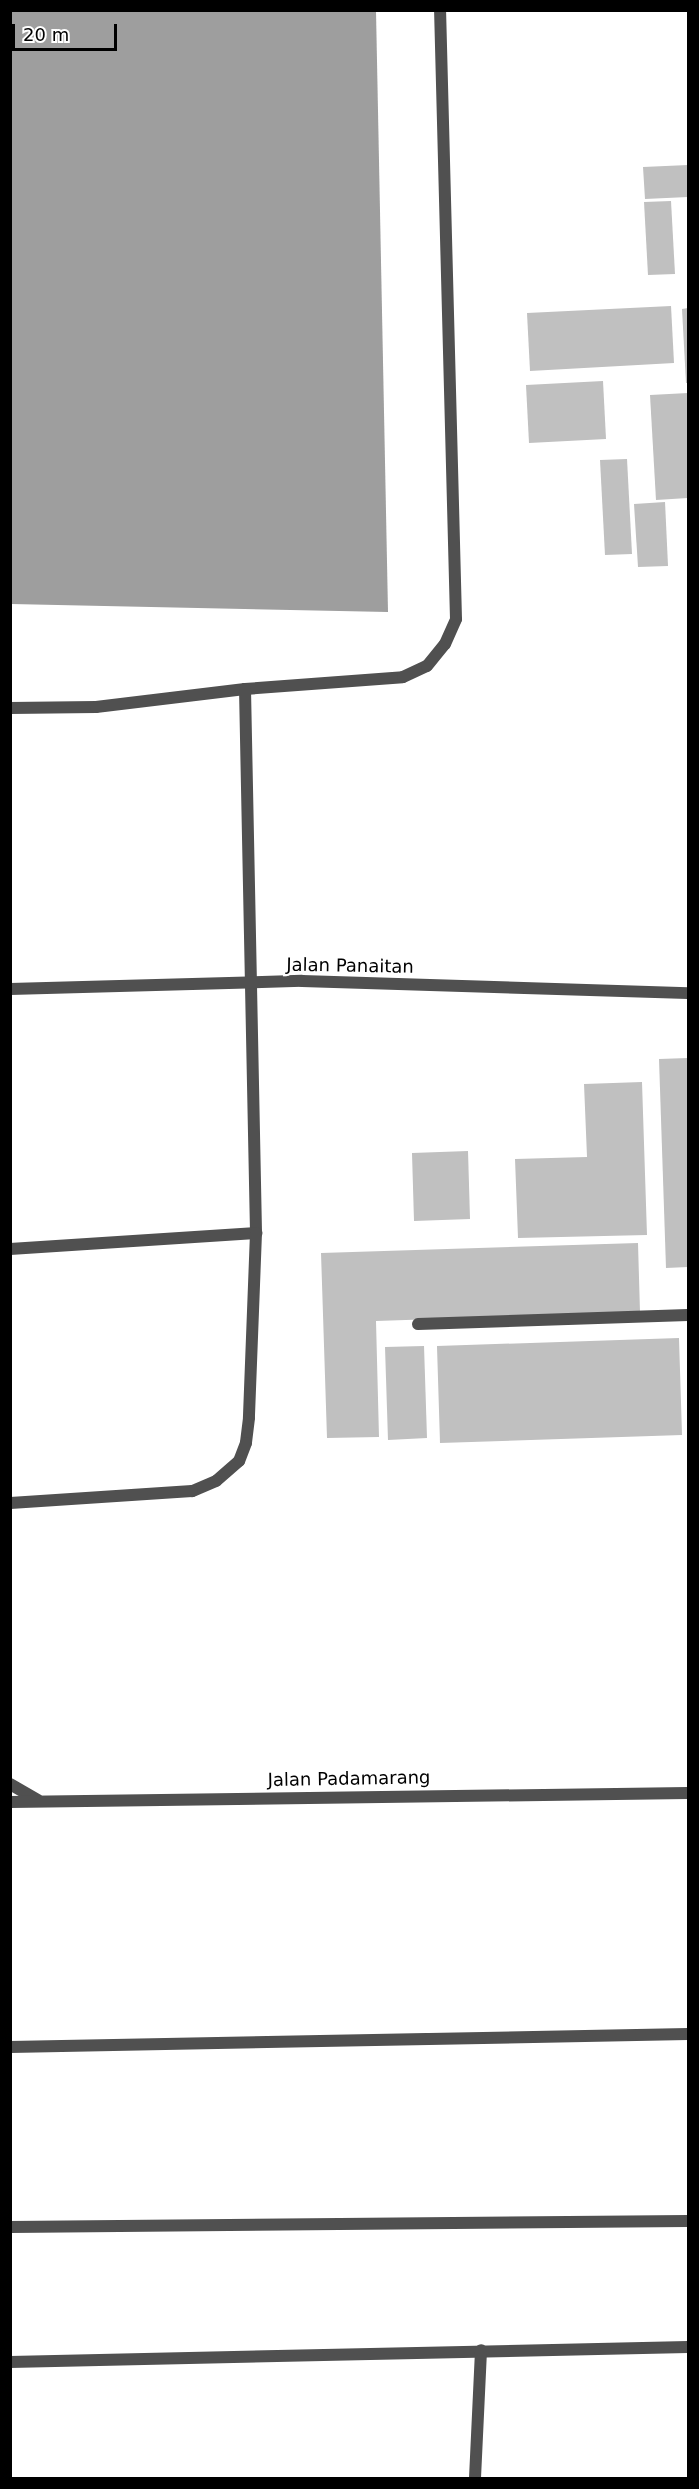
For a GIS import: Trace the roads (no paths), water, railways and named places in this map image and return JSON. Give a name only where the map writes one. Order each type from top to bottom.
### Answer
[{"type":"lane","points":[[10,708],[96,707],[245,690],[403,677],[427,666],[445,644],[456,619],[440,10]]},
{"type":"lane","points":[[10,1503],[192,1491],[216,1480],[239,1461],[246,1443],[249,1418],[256,1233],[248,984],[245,690]]},
{"type":"lane","name":"Jalan Panaitan","points":[[10,989],[302,981],[688,993]]},
{"type":"lane","points":[[10,1249],[256,1233]]},
{"type":"lane","points":[[418,1324],[688,1315]]},
{"type":"lane","points":[[10,1784],[39,1801]]},
{"type":"lane","name":"Jalan Padamarang","points":[[10,1802],[688,1793]]},
{"type":"lane","points":[[10,2047],[688,2034]]},
{"type":"lane","points":[[10,2227],[688,2221]]},
{"type":"lane","points":[[10,2362],[688,2347]]},
{"type":"lane","points":[[475,2478],[482,2350]]}]
